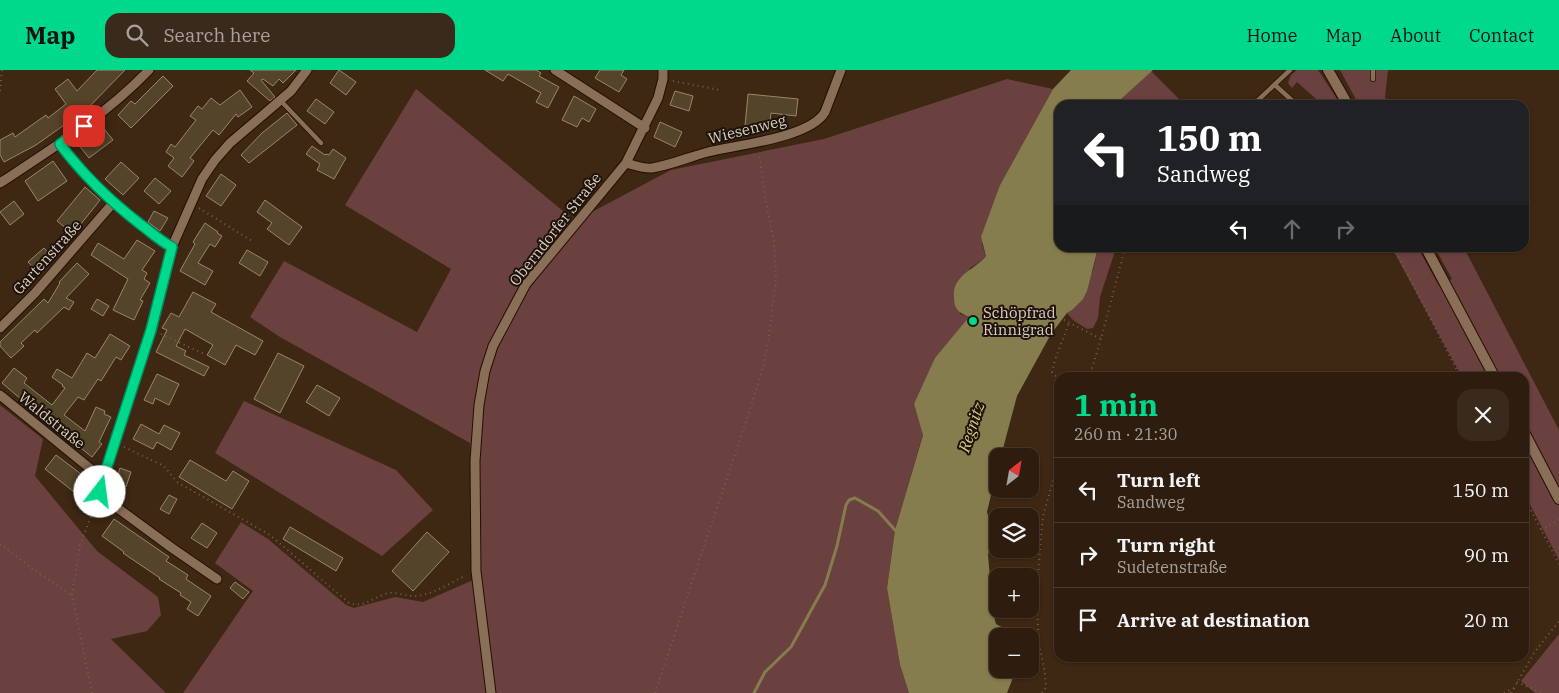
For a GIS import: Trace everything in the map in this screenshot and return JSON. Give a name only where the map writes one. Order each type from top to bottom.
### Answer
[{"type":"street","points":[[0,183],[60,144],[109,107],[149,70]]},
{"type":"street","points":[[217,578],[119,510],[104,498],[99,486],[103,479],[151,330],[172,247],[202,179],[230,143],[291,91],[308,70]]},
{"type":"street","points":[[554,70],[644,128]]},
{"type":"street","name":"Wiesenweg","points":[[626,164],[650,168],[709,152],[758,143],[799,130],[815,123],[822,117],[831,99],[841,70]]},
{"type":"street","points":[[1328,70],[1345,100]]},
{"type":"street","name":"Oberndorfer Straße","points":[[491,693],[476,571],[475,461],[479,405],[486,371],[493,346],[522,291],[537,268],[626,164],[658,98],[663,74]]},
{"type":"street","points":[[60,144],[81,171],[113,203],[160,241],[172,247]]},
{"type":"street","name":"Gartenstraße","points":[[0,328],[35,293],[113,203]]},
{"type":"street","points":[[1428,252],[1492,372]]},
{"type":"street","name":"Waldstraße","points":[[0,395],[103,479]]},
{"type":"street","points":[[1529,442],[1559,499]]},
{"type":"lane","points":[[1258,100],[1290,70]]},
{"type":"lane","points":[[1373,70],[1373,79]]},
{"type":"lane","points":[[1275,85],[1292,100]]},
{"type":"lane","points":[[280,100],[321,143]]},
{"type":"path","points":[[0,91],[2,70]]},
{"type":"path","points":[[663,74],[720,90]]},
{"type":"path","points":[[655,693],[754,398],[768,343],[776,279],[774,241],[766,203],[758,143]]},
{"type":"path","points":[[191,202],[252,241]]},
{"type":"path","points":[[1091,372],[1124,252]]},
{"type":"path","points":[[1396,252],[1458,372]]},
{"type":"path","points":[[1064,320],[1100,339]]},
{"type":"path","points":[[1054,374],[1052,372],[1055,360],[1069,323]]},
{"type":"path","points":[[151,330],[206,355]]},
{"type":"path","points":[[115,442],[164,466],[169,475],[177,482],[270,535],[349,602],[356,605],[364,604],[386,594],[423,595],[476,571]]},
{"type":"path","points":[[1042,693],[1046,687],[1038,625],[1038,561],[1043,516],[1054,478]]},
{"type":"path","points":[[92,693],[72,596],[80,545],[100,492]]},
{"type":"path","points":[[1529,507],[1559,564]]},
{"type":"path","points":[[1541,530],[1559,520]]},
{"type":"path","points":[[0,544],[72,596]]},
{"type":"path","points":[[1529,662],[1559,621]]},
{"type":"path","points":[[1511,693],[1529,662]]},
{"type":"path","points":[[1517,682],[1542,693]]},
{"type":"path","points":[[1504,693],[1514,688]]},
{"type":"shaded area","points":[[1297,70],[1318,70],[1338,100],[1317,100],[1297,82],[1292,88],[1288,83],[1291,75]]},
{"type":"shaded area","points":[[1340,70],[1388,70],[1385,97],[1386,100],[1356,100]]},
{"type":"shaded area","points":[[1151,71],[1180,100],[1120,100]]},
{"type":"shaded area","points":[[1007,79],[1053,89],[1000,185],[982,244],[986,256],[970,268],[960,314],[969,317],[914,404],[923,434],[895,530],[887,588],[900,665],[909,693],[183,693],[253,591],[215,563],[241,522],[268,539],[346,605],[354,608],[395,597],[423,602],[480,577],[470,443],[280,337],[250,317],[284,261],[417,332],[451,269],[345,205],[416,89],[575,221],[671,170],[824,139]]},
{"type":"shaded area","points":[[1097,252],[1115,252],[1100,297],[1098,318],[1093,328],[1087,329],[1073,320],[1067,313],[1072,310],[1093,270]]},
{"type":"shaded area","points":[[1394,252],[1420,252],[1439,286],[1452,279],[1437,252],[1466,252],[1529,372],[1459,372]]},
{"type":"shaded area","points":[[1529,373],[1559,430],[1559,560],[1529,503]]},
{"type":"shaded area","points":[[244,401],[396,470],[433,510],[382,556],[215,453]]},
{"type":"shaded area","points":[[0,405],[43,439],[35,476],[97,551],[158,597],[161,615],[147,631],[111,639],[166,693],[0,693]]},
{"type":"shaded area","points":[[1559,634],[1559,693],[1535,693],[1521,681]]},
{"type":"water","name":"Regnitz","points":[[1071,70],[1153,70],[1120,100],[1054,100],[1054,252],[1097,252],[1087,291],[1083,299],[1067,313],[1051,334],[1017,396],[1003,448],[989,448],[990,498],[987,512],[989,519],[989,618],[994,618],[996,624],[1003,628],[989,628],[989,678],[1013,678],[1007,693],[909,693],[900,665],[887,588],[895,530],[923,435],[914,404],[935,358],[969,317],[959,312],[956,307],[954,289],[960,278],[986,256],[981,237],[1000,185],[1053,89]]},
{"type":"building","points":[[97,70],[125,70],[88,108],[36,145],[4,162],[0,155],[0,140],[13,133],[15,137],[46,115],[48,118],[66,104],[55,89],[68,79],[77,91]]},
{"type":"building","points":[[250,70],[296,70],[283,83],[279,79],[273,86],[263,79],[261,80],[275,97],[270,101],[247,81],[254,73]]},
{"type":"building","points":[[339,70],[356,82],[346,95],[330,83]]},
{"type":"building","points":[[485,70],[536,70],[541,73],[539,76],[559,87],[548,108],[536,102],[541,93],[508,74],[503,81]]},
{"type":"building","points":[[600,70],[624,70],[621,75],[627,79],[619,92],[595,78]]},
{"type":"building","points":[[163,76],[173,86],[131,128],[118,115],[131,101],[135,104]]},
{"type":"building","points":[[240,90],[252,107],[238,117],[236,114],[219,135],[213,130],[190,158],[194,161],[182,177],[168,166],[174,158],[166,152],[171,144],[175,147],[196,120],[190,116],[198,106],[202,109],[211,98],[220,105]]},
{"type":"building","points":[[675,91],[693,96],[689,111],[670,105]]},
{"type":"building","points":[[748,94],[798,99],[796,116],[771,113],[769,128],[745,126]]},
{"type":"building","points":[[574,96],[596,109],[589,122],[582,118],[577,127],[562,120]]},
{"type":"building","points":[[316,99],[334,112],[325,124],[307,111]]},
{"type":"building","points":[[287,113],[297,125],[249,163],[241,155],[262,133]]},
{"type":"building","points":[[660,122],[682,132],[675,147],[654,137]]},
{"type":"building","points":[[102,126],[113,140],[89,158],[78,144]]},
{"type":"building","points":[[312,146],[325,155],[329,155],[333,149],[346,158],[334,179],[317,170],[320,164],[306,154]]},
{"type":"building","points":[[53,161],[67,181],[38,201],[25,181]]},
{"type":"building","points":[[121,162],[139,178],[123,195],[105,179]]},
{"type":"building","points":[[221,174],[236,185],[221,206],[206,196]]},
{"type":"building","points":[[155,178],[171,191],[159,204],[144,191]]},
{"type":"building","points":[[85,187],[100,200],[73,234],[57,221]]},
{"type":"building","points":[[265,200],[302,227],[289,245],[267,229],[272,223],[257,212]]},
{"type":"building","points":[[14,201],[24,214],[10,225],[0,212]]},
{"type":"building","points":[[154,211],[168,218],[160,231],[148,222]]},
{"type":"building","points":[[205,223],[222,236],[215,247],[210,244],[198,263],[213,271],[205,285],[180,271],[195,244],[193,242]]},
{"type":"building","points":[[137,240],[155,251],[142,270],[147,273],[144,279],[150,283],[140,300],[143,301],[134,320],[113,310],[128,279],[91,255],[98,243],[124,259]]},
{"type":"building","points":[[44,248],[54,259],[38,273],[28,262]]},
{"type":"building","points":[[247,250],[268,262],[260,276],[239,263]]},
{"type":"building","points":[[77,263],[89,274],[66,298],[74,302],[69,310],[64,307],[37,333],[35,330],[21,343],[24,346],[11,358],[0,346],[0,342],[44,299],[48,303],[59,282]]},
{"type":"building","points":[[193,292],[216,304],[211,312],[263,341],[255,355],[236,345],[225,365],[207,355],[213,345],[185,329],[176,346],[186,351],[184,355],[209,367],[204,376],[156,352],[167,330],[162,328],[171,313],[179,317]]},
{"type":"building","points":[[97,299],[109,306],[103,316],[91,309]]},
{"type":"building","points":[[110,334],[130,346],[121,360],[116,357],[101,381],[98,379],[84,400],[78,397],[64,415],[85,431],[96,407],[105,411],[104,414],[111,417],[99,442],[102,444],[92,457],[67,437],[69,435],[35,411],[2,383],[14,368],[27,378],[24,383],[52,405],[65,388],[52,377],[57,369],[72,378],[87,353],[95,358]]},
{"type":"building","points":[[278,353],[304,366],[280,413],[254,399]]},
{"type":"building","points":[[157,374],[179,384],[169,405],[155,398],[153,404],[144,400]]},
{"type":"building","points":[[317,385],[340,398],[329,416],[306,402]]},
{"type":"building","points":[[141,424],[159,434],[164,425],[180,433],[171,450],[157,442],[153,449],[133,439]]},
{"type":"building","points":[[56,455],[85,477],[74,492],[45,469]]},
{"type":"building","points":[[190,460],[226,481],[233,471],[249,481],[232,509],[179,477]]},
{"type":"building","points":[[120,468],[131,472],[126,487],[115,483]]},
{"type":"building","points":[[169,495],[177,499],[169,514],[160,509]]},
{"type":"building","points":[[114,519],[169,557],[166,561],[188,575],[186,579],[211,596],[198,616],[187,609],[191,602],[180,595],[181,593],[159,579],[102,536]]},
{"type":"building","points":[[202,523],[217,533],[207,548],[191,538]]},
{"type":"building","points":[[290,527],[343,558],[336,571],[283,539]]},
{"type":"building","points":[[427,532],[449,552],[413,591],[392,571]]},
{"type":"building","points":[[235,582],[249,592],[243,599],[230,588]]},
{"type":"waterway","points":[[754,693],[765,672],[791,647],[825,585],[837,546],[846,505],[849,500],[855,498],[878,511],[895,530]]},
{"type":"place","name":"Schöpfrad Rinnigrad","points":[[973,321]]},
{"type":"route","points":[[84,126],[60,144],[81,171],[113,203],[160,241],[172,247],[151,330],[103,479],[99,486],[100,492]]}]
